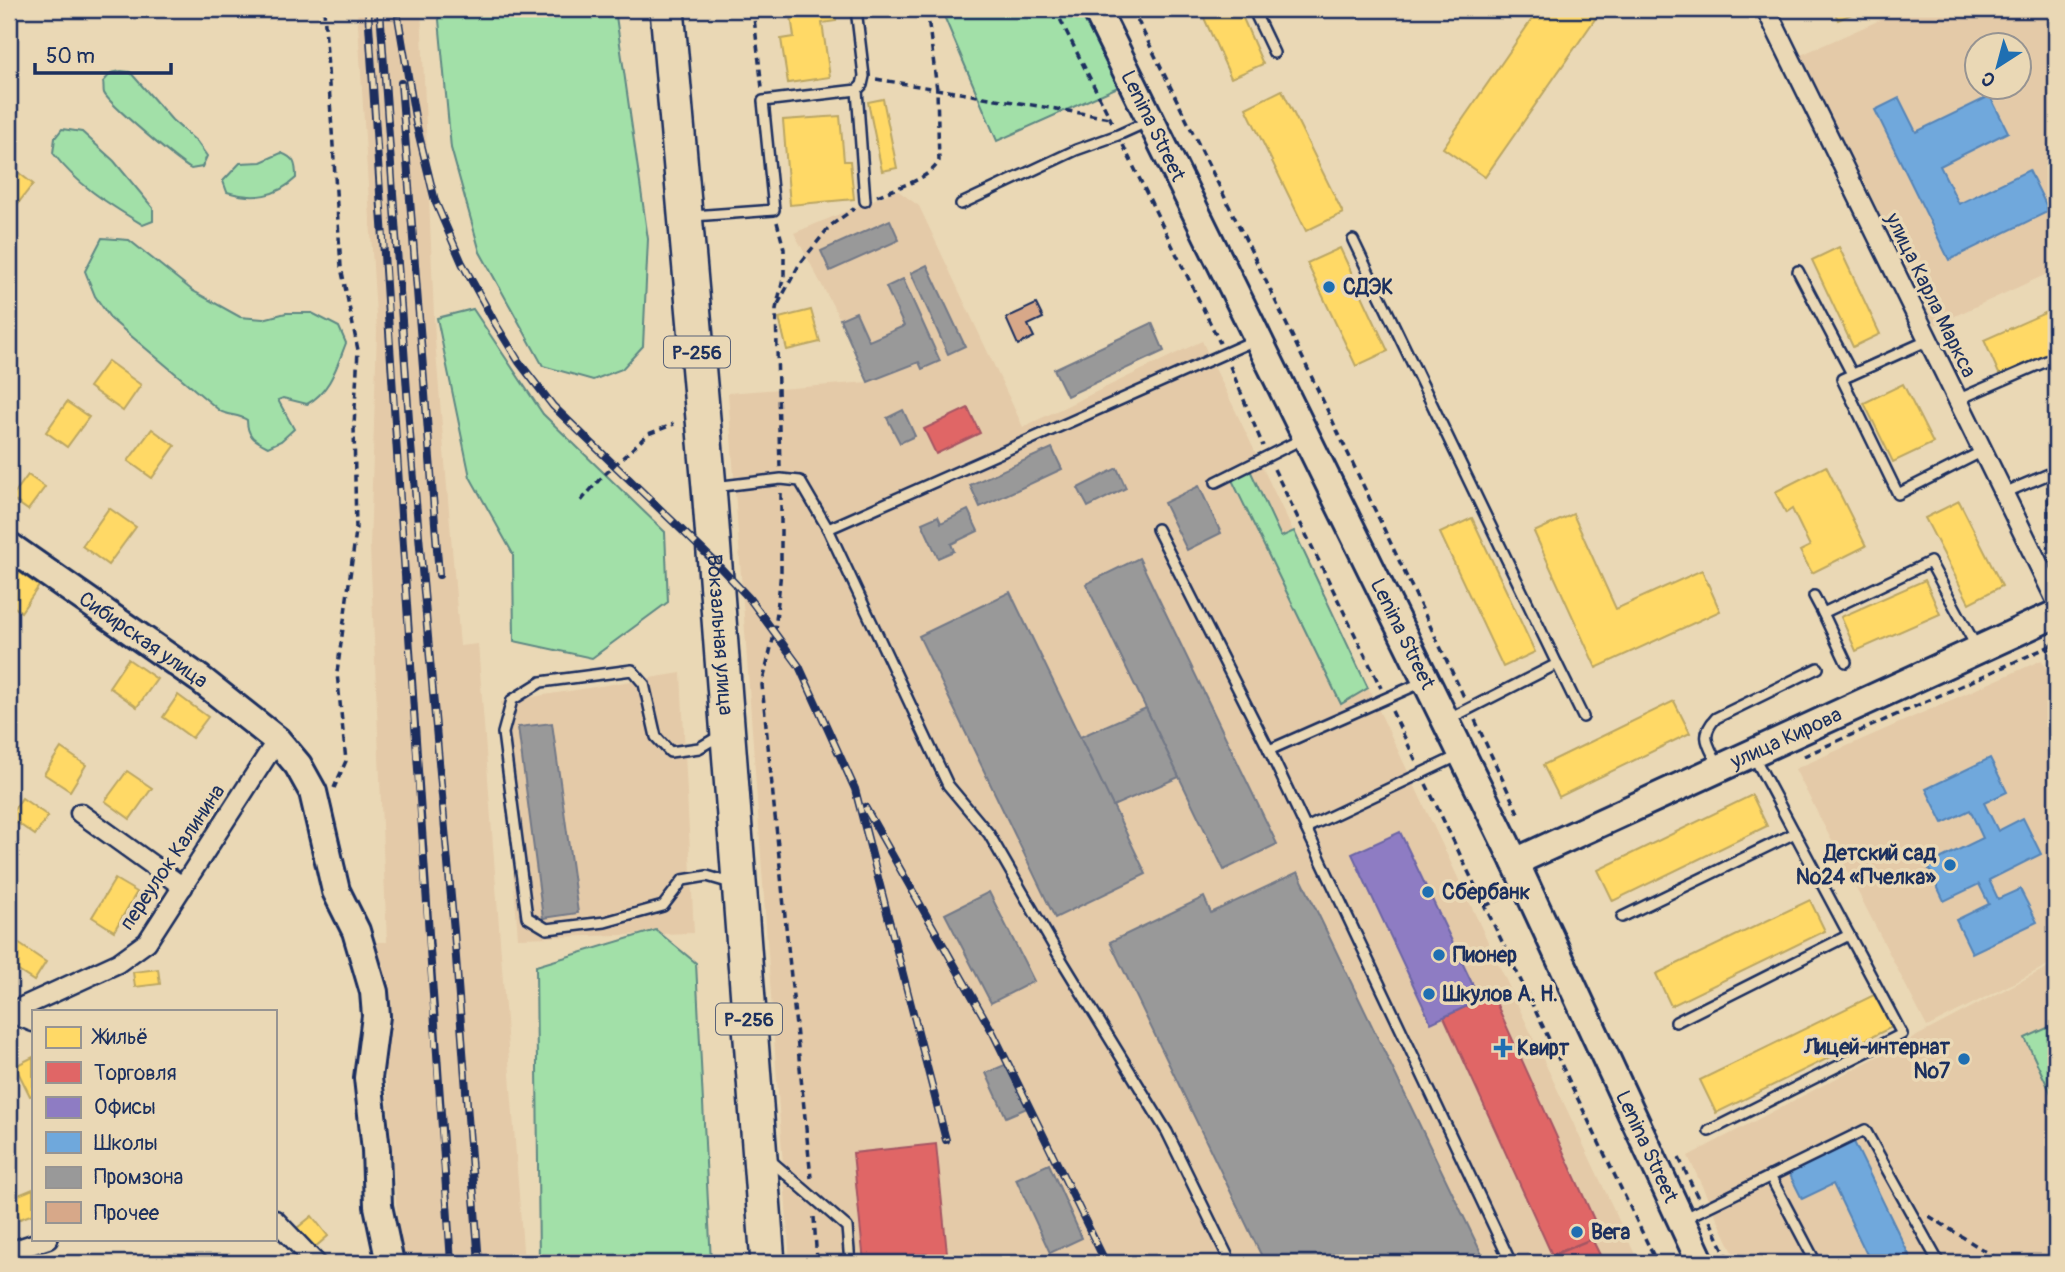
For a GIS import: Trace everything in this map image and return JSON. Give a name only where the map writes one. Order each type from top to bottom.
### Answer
[{"type":"highway","name":"Вокзальная улица","points":[[667,9],[709,487],[768,1263]]},
{"type":"street","name":"Lenina Street","points":[[1096,9],[1461,755],[1525,858],[1692,1214],[1701,1263]]},
{"type":"street","name":"улица Карла Маркса","points":[[1766,9],[2056,600]]},
{"type":"street","name":"Сибирская улица","points":[[9,545],[200,679],[277,740],[299,765],[313,792],[336,891],[356,931],[374,992],[376,1016],[368,1078],[376,1150],[378,1206],[390,1263]]},
{"type":"street","name":"улица Кирова","points":[[1525,858],[2056,614]]},
{"type":"street","name":"переулок Калинина","points":[[9,1012],[118,963],[148,942],[277,740]]},
{"type":"street","points":[[80,813],[183,887]]},
{"type":"street","points":[[9,1012],[32,1022]]},
{"type":"street","points":[[276,1221],[316,1263]]},
{"type":"street","points":[[9,1252],[45,1240]]},
{"type":"lane","points":[[856,9],[864,76],[858,90],[866,201]]},
{"type":"lane","points":[[1253,9],[1274,53]]},
{"type":"lane","points":[[684,217],[774,210],[763,101],[858,90]]},
{"type":"lane","points":[[961,204],[1076,150],[1150,121]]},
{"type":"lane","points":[[1353,240],[1583,717]]},
{"type":"lane","points":[[1798,271],[1852,374]]},
{"type":"lane","points":[[828,529],[1257,339]]},
{"type":"lane","points":[[1929,340],[1842,379],[1898,494],[1983,451]]},
{"type":"lane","points":[[1956,400],[2056,357]]},
{"type":"lane","points":[[1216,482],[1305,437]]},
{"type":"lane","points":[[2004,494],[2056,471]]},
{"type":"lane","points":[[709,487],[781,479],[800,481],[828,529],[948,785],[989,834],[1061,959],[1167,1132],[1231,1263]]},
{"type":"lane","points":[[1157,529],[1269,750],[1511,1263]]},
{"type":"lane","points":[[1823,613],[1930,562],[1978,650]]},
{"type":"lane","points":[[1814,596],[1846,662]]},
{"type":"lane","points":[[1445,721],[1557,664]]},
{"type":"lane","points":[[1720,768],[1705,736],[1707,728],[1716,718],[1818,668]]},
{"type":"lane","points":[[727,732],[699,748],[670,752],[656,737],[643,684],[632,670],[541,682],[512,701],[503,733],[527,917],[547,929],[605,922],[663,906],[683,880],[707,876],[739,886]]},
{"type":"lane","points":[[1269,750],[1425,681]]},
{"type":"lane","points":[[1709,1131],[1902,1034],[1752,753]]},
{"type":"lane","points":[[1306,828],[1461,755]]},
{"type":"lane","points":[[1622,918],[1795,833]]},
{"type":"lane","points":[[1676,1022],[1849,935]]},
{"type":"lane","points":[[1692,1214],[1865,1130],[1939,1263]]},
{"type":"lane","points":[[760,1151],[847,1227],[850,1263]]},
{"type":"lane","points":[[1770,1176],[1816,1263]]},
{"type":"path","points":[[320,820],[345,761],[337,673],[356,531],[354,426],[358,350],[341,267],[324,9]]},
{"type":"path","points":[[753,9],[763,101]]},
{"type":"path","points":[[776,309],[799,265],[830,226],[866,201],[935,169],[939,161],[937,90],[927,9]]},
{"type":"path","points":[[1055,9],[1225,353],[1267,455],[1657,1263]]},
{"type":"path","points":[[1132,9],[1265,279],[1469,709],[1525,858]]},
{"type":"path","points":[[864,76],[1110,118]]},
{"type":"path","points":[[774,210],[784,249],[784,275],[776,309],[781,479],[780,571],[775,631],[762,685],[817,1263]]},
{"type":"path","points":[[581,500],[648,434],[674,424]]},
{"type":"path","points":[[1800,758],[2056,642]]},
{"type":"path","points":[[2048,647],[2056,665]]},
{"type":"path","points":[[1674,1148],[1692,1214],[1730,1263]]},
{"type":"path","points":[[1904,1201],[2004,1263]]},
{"type":"shaded area","points":[[357,9],[421,9],[435,340],[460,646],[478,644],[524,1263],[401,1263],[375,942],[387,942],[370,547],[377,331]]},
{"type":"shaded area","points":[[1905,9],[2056,10],[2056,270],[1935,325],[1801,55]]},
{"type":"shaded area","points":[[897,190],[919,206],[1023,427],[1202,341],[1639,1263],[790,1263],[728,393],[868,382],[840,319],[794,233]]},
{"type":"shaded area","name":"Детский сад №24 «Пчелка»","points":[[2042,660],[2056,690],[2056,961],[1927,1027],[1795,769]]},
{"type":"shaded area","points":[[681,673],[694,933],[518,938],[501,702]]},
{"type":"shaded area","name":"Лицей-интернат №7","points":[[2056,963],[2056,1263],[1738,1263],[1688,1156]]},
{"type":"green space","points":[[438,9],[615,9],[648,239],[643,346],[622,369],[593,380],[543,366],[480,252],[451,148]]},
{"type":"green space","points":[[941,9],[1079,9],[1118,87],[997,141]]},
{"type":"green space","points":[[130,72],[172,120],[197,142],[207,156],[202,167],[191,169],[183,164],[109,99],[104,93],[103,82],[111,73]]},
{"type":"green space","points":[[62,129],[82,132],[114,161],[153,208],[153,221],[143,225],[72,175],[53,153],[55,138]]},
{"type":"green space","points":[[281,153],[292,159],[295,165],[296,178],[288,184],[264,195],[246,196],[227,192],[223,181],[240,163],[261,162]]},
{"type":"green space","points":[[102,238],[129,240],[193,291],[240,317],[263,319],[286,313],[312,313],[339,327],[346,343],[332,378],[322,393],[307,404],[283,398],[278,400],[294,429],[281,441],[268,447],[259,442],[250,434],[247,420],[220,411],[111,319],[95,296],[85,271]]},
{"type":"green space","points":[[473,309],[543,414],[665,532],[668,602],[592,658],[514,641],[513,554],[470,477],[437,318]]},
{"type":"green space","points":[[1250,470],[1281,537],[1294,531],[1368,688],[1341,704],[1232,480]]},
{"type":"green space","points":[[656,930],[696,963],[711,1263],[539,1263],[536,966]]},
{"type":"green space","points":[[2056,1024],[2056,1104],[2025,1038]]},
{"type":"building: Жильё","points":[[790,9],[835,9],[836,21],[822,23],[830,77],[788,83],[781,39],[794,37]]},
{"type":"building: Жильё","points":[[1200,9],[1239,9],[1263,64],[1231,78]]},
{"type":"building: Жильё","points":[[1539,9],[1602,9],[1485,177],[1443,148]]},
{"type":"building: Жильё","points":[[1833,9],[1863,9],[1838,20]]},
{"type":"building: Жильё","points":[[1282,90],[1343,213],[1306,231],[1246,108]]},
{"type":"building: Жильё","points":[[883,99],[897,168],[882,171],[868,102]]},
{"type":"building: Жильё","points":[[840,116],[844,161],[850,161],[854,199],[790,205],[783,120]]},
{"type":"building: Жильё","points":[[10,166],[33,184],[9,215],[9,168]]},
{"type":"building: Жильё","points":[[1839,247],[1880,334],[1853,347],[1812,260]]},
{"type":"building: Жильё","points":[[1340,248],[1388,351],[1356,366],[1307,263]]},
{"type":"building: Жильё","points":[[2056,308],[2056,351],[2000,376],[1984,340]]},
{"type":"building: Жильё","points":[[811,310],[820,342],[787,350],[779,318]]},
{"type":"building: Жильё","points":[[108,361],[141,385],[123,411],[89,387]]},
{"type":"building: Жильё","points":[[1903,384],[1933,443],[1893,462],[1864,403]]},
{"type":"building: Жильё","points":[[67,402],[89,417],[67,447],[46,432]]},
{"type":"building: Жильё","points":[[152,429],[175,446],[152,478],[128,461]]},
{"type":"building: Жильё","points":[[1826,466],[1866,546],[1812,573],[1800,551],[1810,546],[1792,509],[1786,513],[1775,492]]},
{"type":"building: Жильё","points":[[28,475],[45,487],[28,510],[11,498]]},
{"type":"building: Жильё","points":[[1959,501],[2002,586],[1969,603],[1925,518]]},
{"type":"building: Жильё","points":[[109,508],[136,527],[108,565],[82,546]]},
{"type":"building: Жильё","points":[[1573,514],[1616,609],[1702,570],[1720,611],[1596,668],[1534,532]]},
{"type":"building: Жильё","points":[[1472,518],[1535,652],[1503,667],[1440,533]]},
{"type":"building: Жильё","points":[[19,572],[39,586],[21,612],[9,603],[9,586]]},
{"type":"building: Жильё","points":[[1925,580],[1940,614],[1856,651],[1841,617]]},
{"type":"building: Жильё","points":[[128,659],[157,679],[137,707],[109,687]]},
{"type":"building: Жильё","points":[[178,695],[208,717],[192,738],[163,717]]},
{"type":"building: Жильё","points":[[1674,701],[1690,733],[1559,797],[1543,765]]},
{"type":"building: Жильё","points":[[61,748],[86,765],[70,791],[44,774]]},
{"type":"building: Жильё","points":[[127,771],[152,788],[130,819],[105,801]]},
{"type":"building: Жильё","points":[[1752,795],[1767,826],[1613,901],[1598,870]]},
{"type":"building: Жильё","points":[[22,798],[48,816],[35,835],[9,817]]},
{"type":"building: Жильё","points":[[115,879],[137,892],[114,931],[92,917]]},
{"type":"building: Жильё","points":[[1810,900],[1825,931],[1671,1006],[1656,974]]},
{"type":"building: Жильё","points":[[9,937],[46,962],[34,981],[9,965]]},
{"type":"building: Жильё","points":[[158,969],[160,984],[135,987],[133,972]]},
{"type":"building: Жильё","points":[[1878,993],[1894,1026],[1716,1113],[1700,1080]]},
{"type":"building: Жильё","points":[[32,1058],[32,1095],[30,1096],[15,1066]]},
{"type":"building: Жильё","points":[[32,1189],[32,1214],[20,1219],[11,1198]]},
{"type":"building: Жильё","points":[[312,1216],[328,1236],[314,1248],[297,1228]]},
{"type":"building: Жильё","points":[[153,1255],[156,1263],[126,1263]]},
{"type":"building: Торговля","points":[[968,408],[980,433],[936,454],[924,429]]},
{"type":"building: Торговля","points":[[1492,994],[1601,1235],[1552,1255],[1444,1017]]},
{"type":"building: Торговля","points":[[936,1144],[948,1263],[864,1263],[853,1153]]},
{"type":"building: Торговля","points":[[1592,1239],[1604,1263],[1546,1263],[1544,1259]]},
{"type":"building: Офисы","points":[[1400,832],[1480,1000],[1431,1023],[1352,854]]},
{"type":"building: Школы","points":[[1899,98],[1916,132],[1978,102],[1993,102],[2008,132],[1940,166],[1959,204],[2029,170],[2049,211],[1949,260],[1875,110]]},
{"type":"building: Школы","points":[[1990,758],[2007,792],[1984,803],[1998,831],[2023,818],[2041,854],[1989,880],[1998,899],[2020,889],[2037,922],[1972,953],[1956,920],[1989,904],[1979,884],[1944,901],[1927,865],[1983,838],[1970,810],[1943,823],[1926,789]]},
{"type":"building: Школы","points":[[1853,1140],[1913,1263],[1871,1263],[1833,1184],[1802,1199],[1788,1171]]},
{"type":"building: Промзона","points":[[890,220],[899,240],[830,271],[821,251]]},
{"type":"building: Промзона","points":[[927,265],[965,346],[948,354],[911,273]]},
{"type":"building: Промзона","points":[[903,279],[940,361],[922,369],[919,362],[868,382],[840,319],[856,312],[869,341],[904,326],[886,287]]},
{"type":"building: Промзона","points":[[1152,323],[1164,351],[1067,396],[1054,369]]},
{"type":"building: Промзона","points":[[903,410],[915,436],[900,443],[887,418]]},
{"type":"building: Промзона","points":[[1052,448],[1062,469],[980,507],[970,485]]},
{"type":"building: Промзона","points":[[1117,468],[1126,488],[1088,507],[1078,488]]},
{"type":"building: Промзона","points":[[1199,486],[1221,533],[1187,550],[1164,503]]},
{"type":"building: Промзона","points":[[968,510],[978,531],[951,544],[954,551],[938,558],[922,523],[938,516],[941,523]]},
{"type":"building: Промзона","points":[[1139,558],[1277,844],[1224,870],[1086,584]]},
{"type":"building: Промзона","points":[[1010,592],[1146,874],[1055,918],[919,636]]},
{"type":"building: Промзона","points":[[1146,708],[1179,777],[1113,806],[1080,737]]},
{"type":"building: Промзона","points":[[552,723],[578,913],[543,918],[518,727]]},
{"type":"building: Промзона","points":[[1298,872],[1486,1263],[1265,1263],[1110,942],[1204,897],[1211,913]]},
{"type":"building: Промзона","points":[[989,892],[1034,981],[991,1003],[945,914]]},
{"type":"building: Промзона","points":[[1007,1064],[1027,1108],[1006,1117],[986,1073]]},
{"type":"building: Промзона","points":[[1049,1164],[1082,1238],[1050,1253],[1016,1179]]},
{"type":"building: Прочее","points":[[1036,304],[1043,318],[1028,325],[1034,337],[1018,345],[1006,318]]},
{"type":"railway","points":[[368,9],[451,1263]]},
{"type":"railway","points":[[380,9],[410,434],[454,931],[479,1263]]},
{"type":"railway","points":[[398,17],[416,123],[435,201],[462,263],[519,362],[553,406],[749,598],[799,666],[855,789],[946,1140]]},
{"type":"railway","points":[[401,83],[439,575]]},
{"type":"railway","points":[[865,807],[993,1033],[1106,1263]]},
{"type":"place","name":"СДЭК","points":[[1329,287]]},
{"type":"place","name":"Детский сад №24 «Пчелка»","points":[[1950,865]]},
{"type":"place","name":"Сбербанк","points":[[1428,892]]},
{"type":"place","name":"Пионер","points":[[1439,955]]},
{"type":"place","name":"Шкулов А. Н.","points":[[1429,994]]},
{"type":"place","name":"Квирт","points":[[1503,1048]]},
{"type":"place","name":"Лицей-интернат №7","points":[[1964,1059]]},
{"type":"place","name":"Вега","points":[[1577,1232]]}]
